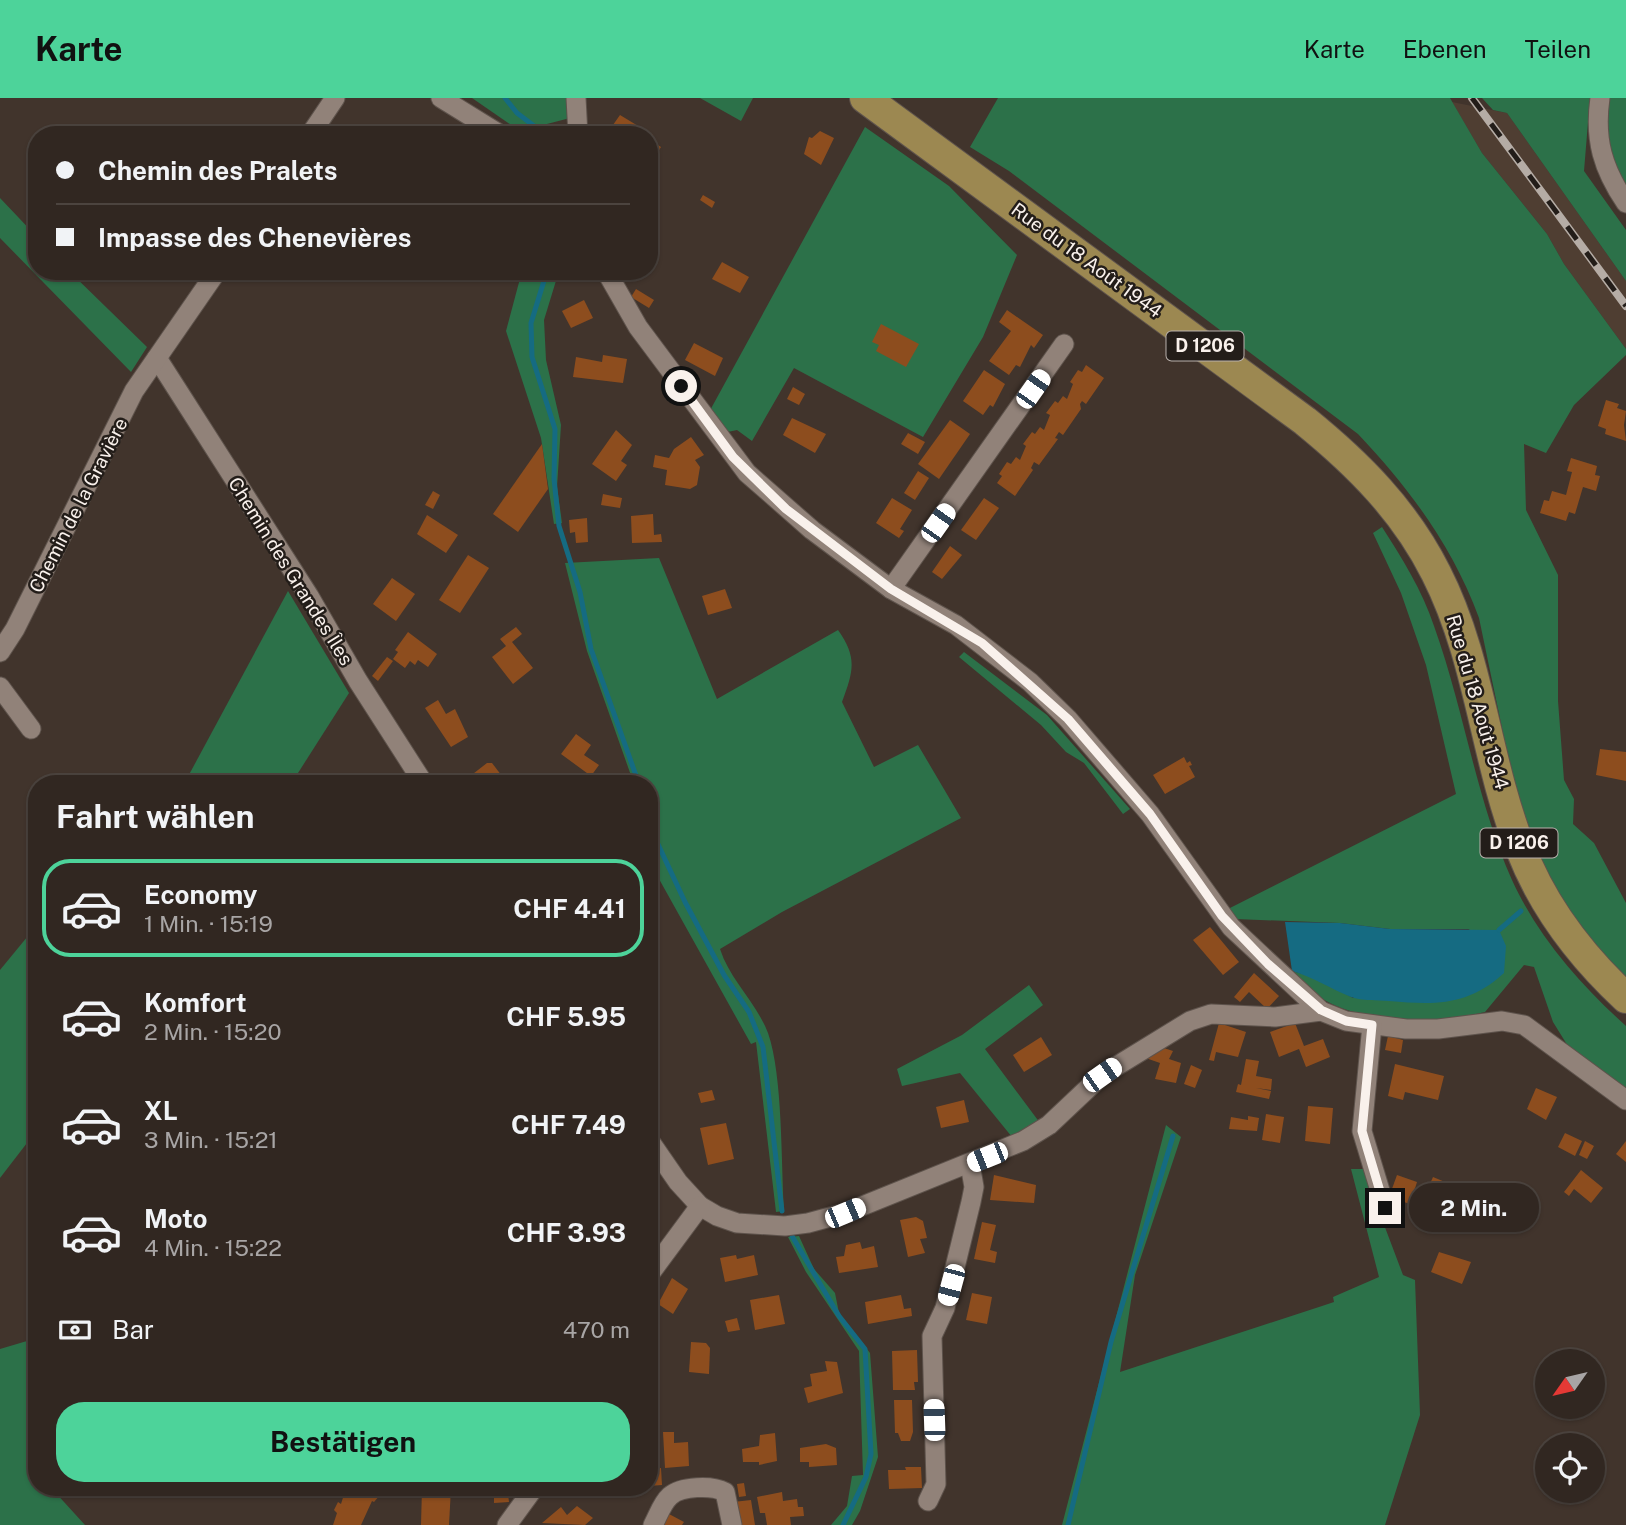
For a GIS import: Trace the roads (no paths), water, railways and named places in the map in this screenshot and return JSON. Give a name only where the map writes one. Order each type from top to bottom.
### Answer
[{"type":"main road","name":"Rue du 18 Août 1944","points":[[865,98],[1305,421],[1353,461],[1385,495],[1429,558],[1454,615],[1469,659],[1511,822],[1529,867],[1577,946],[1626,998]]},
{"type":"street","points":[[316,126],[335,98]]},
{"type":"street","points":[[441,98],[486,126]]},
{"type":"street","points":[[576,98],[578,126]]},
{"type":"street","points":[[1599,106],[1598,142],[1602,160],[1626,203]]},
{"type":"street","name":"Chemin de la Gravière","points":[[0,652],[15,629],[134,391],[211,280]]},
{"type":"street","points":[[611,280],[638,327],[733,457],[786,509],[891,589],[982,643],[1068,719],[1150,814],[1222,916],[1268,964],[1321,1010],[1346,1021],[1423,1030],[1502,1021],[1524,1025],[1626,1100]]},
{"type":"street","points":[[891,589],[1064,344]]},
{"type":"street","name":"Chemin des Grandes Îles","points":[[157,358],[309,596],[358,681],[418,775]]},
{"type":"street","points":[[0,687],[31,729]]},
{"type":"street","points":[[658,1153],[678,1182],[700,1206],[717,1216],[737,1223],[785,1226],[808,1223],[845,1213],[930,1176],[970,1164],[1037,1133],[1102,1075],[1190,1021],[1211,1014],[1275,1017],[1321,1010]]},
{"type":"street","points":[[1372,1025],[1362,1131],[1385,1208]]},
{"type":"street","points":[[928,1501],[936,1484],[932,1336],[945,1308],[971,1202],[974,1187],[970,1164]]},
{"type":"street","points":[[658,1263],[700,1206]]},
{"type":"street","points":[[653,1525],[665,1502],[675,1492],[712,1488],[724,1492],[732,1525]]},
{"type":"street","points":[[507,1525],[528,1496]]},
{"type":"water","points":[[1285,922],[1340,923],[1390,929],[1499,930],[1506,946],[1504,973],[1477,992],[1451,1001],[1422,1003],[1355,998],[1292,971]]},
{"type":"waterway","points":[[505,98],[517,113],[534,126]]},
{"type":"waterway","points":[[544,280],[531,323],[532,357],[555,429],[554,479],[559,526],[580,592],[591,649],[636,775]]},
{"type":"waterway","points":[[658,844],[724,975],[749,1012],[763,1047],[782,1211]]},
{"type":"waterway","points":[[1499,930],[1521,911]]},
{"type":"waterway","points":[[1068,1525],[1111,1342],[1173,1136]]},
{"type":"waterway","points":[[792,1236],[839,1316],[865,1349],[871,1454],[866,1477],[843,1525]]},
{"type":"railway","points":[[1472,98],[1626,306]]}]
